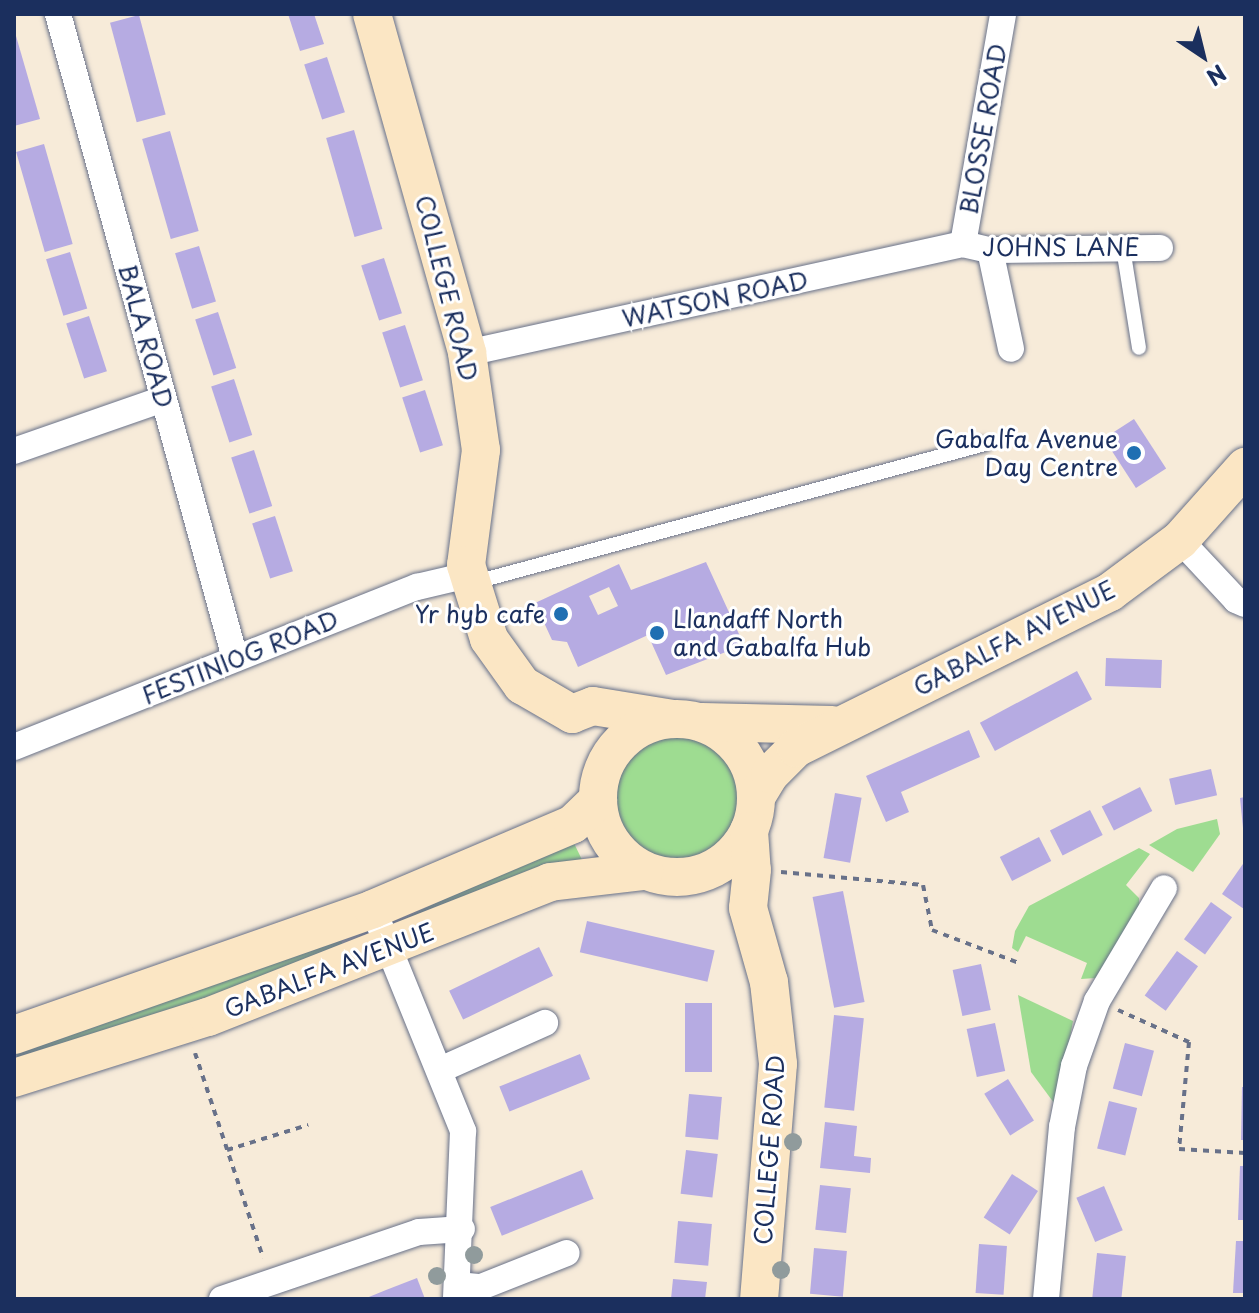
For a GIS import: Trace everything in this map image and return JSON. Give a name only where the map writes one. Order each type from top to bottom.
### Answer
[{"type":"street","name":"BALA ROAD","points":[[58,14],[235,658]]},
{"type":"street","name":"COLLEGE ROAD","points":[[372,14],[467,353],[481,442],[467,530],[469,580],[507,671],[535,695],[572,714]]},
{"type":"street","name":"BLOSSE ROAD","points":[[963,244],[1003,14]]},
{"type":"street","name":"WATSON ROAD","points":[[467,353],[963,244]]},
{"type":"street","name":"JOHNS LANE","points":[[963,244],[990,250],[1160,248]]},
{"type":"street","points":[[990,250],[1011,349]]},
{"type":"street","points":[[14,451],[163,399]]},
{"type":"street","name":"GABALFA AVENUE","points":[[752,814],[783,759],[839,724],[1051,625],[1110,592],[1180,540],[1245,467]]},
{"type":"street","points":[[1180,540],[1236,600],[1245,604]]},
{"type":"street","name":"FESTINIOG ROAD","points":[[14,747],[417,587],[469,580]]},
{"type":"street","points":[[684,877],[711,870],[735,852],[752,814],[742,753],[723,734],[686,720],[593,706],[572,714],[600,785],[611,842],[644,871],[684,877],[748,908]]},
{"type":"street","points":[[600,785],[630,734],[686,720]]},
{"type":"street","name":"GABALFA AVENUE","points":[[686,720],[839,724]]},
{"type":"street","name":"GABALFA AVENUE","points":[[14,1035],[373,909],[573,824],[600,785]]},
{"type":"street","name":"COLLEGE ROAD","points":[[752,814],[748,908],[769,982],[778,1064],[759,1299]]},
{"type":"street","name":"GABALFA AVENUE","points":[[14,1078],[186,1025],[390,949],[550,882],[644,871]]},
{"type":"street","points":[[1046,1299],[1066,1100],[1097,1001],[1164,888]]},
{"type":"street","points":[[373,909],[442,1069],[463,1131],[462,1229],[456,1292],[481,1287],[567,1253]]},
{"type":"street","points":[[442,1069],[545,1023]]},
{"type":"street","points":[[222,1299],[419,1232],[462,1229]]},
{"type":"lane","points":[[1123,248],[1139,348]]},
{"type":"lane","points":[[469,580],[985,444]]},
{"type":"path","points":[[752,870],[923,885],[932,930],[1019,963]]},
{"type":"path","points":[[1097,1001],[1189,1042],[1179,1149],[1245,1153]]},
{"type":"path","points":[[186,1025],[271,1282]]},
{"type":"path","points":[[227,1150],[308,1125]]},
{"type":"green space","points":[[679,732],[704,737],[725,751],[739,772],[744,797],[739,822],[725,843],[704,857],[679,862],[654,857],[633,843],[619,822],[614,797],[619,772],[633,751],[654,737]]},
{"type":"green space","points":[[1217,819],[1220,834],[1193,872],[1149,845],[1177,829]]},
{"type":"green space","points":[[571,837],[585,866],[399,925],[397,922]]},
{"type":"green space","points":[[1139,848],[1150,854],[1126,885],[1139,898],[1139,910],[1096,978],[1081,979],[1087,963],[1026,936],[1018,952],[1012,948],[1015,931],[1029,906]]},
{"type":"green space","points":[[339,934],[346,954],[21,1066],[14,1046]]},
{"type":"green space","points":[[1018,995],[1073,1021],[1057,1107],[1031,1072]]},
{"type":"building","points":[[288,14],[314,14],[324,44],[300,51]]},
{"type":"building","points":[[139,15],[166,114],[137,122],[110,23]]},
{"type":"building","points":[[14,29],[40,119],[14,126]]},
{"type":"building","points":[[327,57],[345,112],[322,120],[304,64]]},
{"type":"building","points":[[354,130],[382,229],[355,237],[326,138]]},
{"type":"building","points":[[170,131],[199,231],[171,239],[142,139]]},
{"type":"building","points":[[44,144],[73,244],[45,252],[16,152]]},
{"type":"building","points":[[199,246],[216,301],[192,309],[175,253]]},
{"type":"building","points":[[70,252],[87,308],[63,316],[46,259]]},
{"type":"building","points":[[384,258],[402,313],[379,321],[361,265]]},
{"type":"building","points":[[218,312],[236,368],[213,376],[195,319]]},
{"type":"building","points":[[89,316],[107,371],[84,379],[66,323]]},
{"type":"building","points":[[405,325],[423,380],[400,388],[382,332]]},
{"type":"building","points":[[234,379],[252,435],[229,443],[211,386]]},
{"type":"building","points":[[425,390],[443,445],[420,453],[402,397]]},
{"type":"building","name":"Gabalfa Avenue Day Centre","points":[[1134,419],[1166,468],[1136,488],[1104,439]]},
{"type":"building","points":[[254,450],[272,506],[249,514],[231,457]]},
{"type":"building","points":[[275,516],[293,571],[270,579],[252,523]]},
{"type":"building","points":[[706,562],[744,645],[666,675],[648,635],[578,667],[567,642],[552,640],[535,603],[619,564],[631,590]],"holes":[[[609,587],[618,606],[598,615],[589,596]]]},
{"type":"building","points":[[1106,658],[1162,660],[1161,688],[1105,686]]},
{"type":"building","points":[[1077,671],[1092,699],[995,751],[980,723]]},
{"type":"building","points":[[969,730],[980,757],[901,792],[909,812],[886,822],[866,776]]},
{"type":"building","points":[[1211,769],[1217,795],[1175,805],[1169,779]]},
{"type":"building","points":[[1140,787],[1152,811],[1114,831],[1102,807]]},
{"type":"building","points":[[835,793],[862,798],[850,863],[824,858]]},
{"type":"building","points":[[1245,797],[1245,828],[1243,828],[1240,798]]},
{"type":"building","points":[[1090,810],[1103,835],[1063,855],[1050,830]]},
{"type":"building","points":[[1039,837],[1051,861],[1012,881],[1000,857]]},
{"type":"building","points":[[1245,861],[1245,908],[1244,909],[1222,894]]},
{"type":"building","points":[[843,891],[865,1002],[834,1008],[813,897]]},
{"type":"building","points":[[1211,902],[1232,917],[1205,954],[1184,939]]},
{"type":"building","points":[[587,921],[715,950],[707,982],[580,952]]},
{"type":"building","points":[[539,947],[553,976],[463,1020],[449,991]]},
{"type":"building","points":[[1177,951],[1198,966],[1166,1011],[1145,995]]},
{"type":"building","points":[[981,964],[991,1010],[962,1016],[953,970]]},
{"type":"building","points":[[685,1003],[712,1003],[712,1072],[685,1072]]},
{"type":"building","points":[[834,1015],[864,1018],[854,1111],[824,1107]]},
{"type":"building","points":[[995,1023],[1005,1071],[977,1077],[967,1029]]},
{"type":"building","points":[[1125,1043],[1154,1051],[1142,1096],[1113,1088]]},
{"type":"building","points":[[580,1054],[590,1079],[509,1112],[499,1087]]},
{"type":"building","points":[[1008,1079],[1034,1121],[1010,1135],[984,1094]]},
{"type":"building","points":[[1242,1087],[1245,1087],[1245,1140],[1241,1140]]},
{"type":"building","points":[[689,1094],[722,1097],[718,1140],[685,1137]]},
{"type":"building","points":[[1109,1101],[1137,1108],[1125,1156],[1097,1149]]},
{"type":"building","points":[[825,1122],[857,1126],[854,1156],[871,1158],[870,1173],[820,1168]]},
{"type":"building","points":[[686,1150],[718,1154],[712,1198],[681,1194]]},
{"type":"building","points":[[1240,1166],[1245,1166],[1245,1220],[1238,1220]]},
{"type":"building","points":[[582,1170],[594,1199],[502,1236],[490,1207]]},
{"type":"building","points":[[1012,1174],[1038,1191],[1010,1234],[984,1218]]},
{"type":"building","points":[[820,1185],[851,1188],[846,1233],[815,1230]]},
{"type":"building","points":[[1104,1186],[1123,1230],[1095,1242],[1076,1198]]},
{"type":"building","points":[[678,1221],[712,1224],[708,1266],[674,1263]]},
{"type":"building","points":[[1236,1241],[1245,1241],[1245,1293],[1233,1293]]},
{"type":"building","points":[[979,1244],[1007,1246],[1004,1295],[976,1293]]},
{"type":"building","points":[[814,1248],[847,1251],[843,1297],[810,1294]]},
{"type":"building","points":[[1097,1253],[1126,1256],[1121,1299],[1092,1299]]},
{"type":"building","points":[[417,1278],[425,1299],[364,1299],[386,1290]]},
{"type":"building","points":[[673,1279],[707,1282],[705,1299],[671,1299]]},
{"type":"place","name":"Gabalfa Avenue Day Centre","points":[[1134,453]]},
{"type":"place","name":"Yr hyb cafe","points":[[561,614]]},
{"type":"place","name":"Llandaff North and Gabalfa Hub","points":[[657,633]]}]
